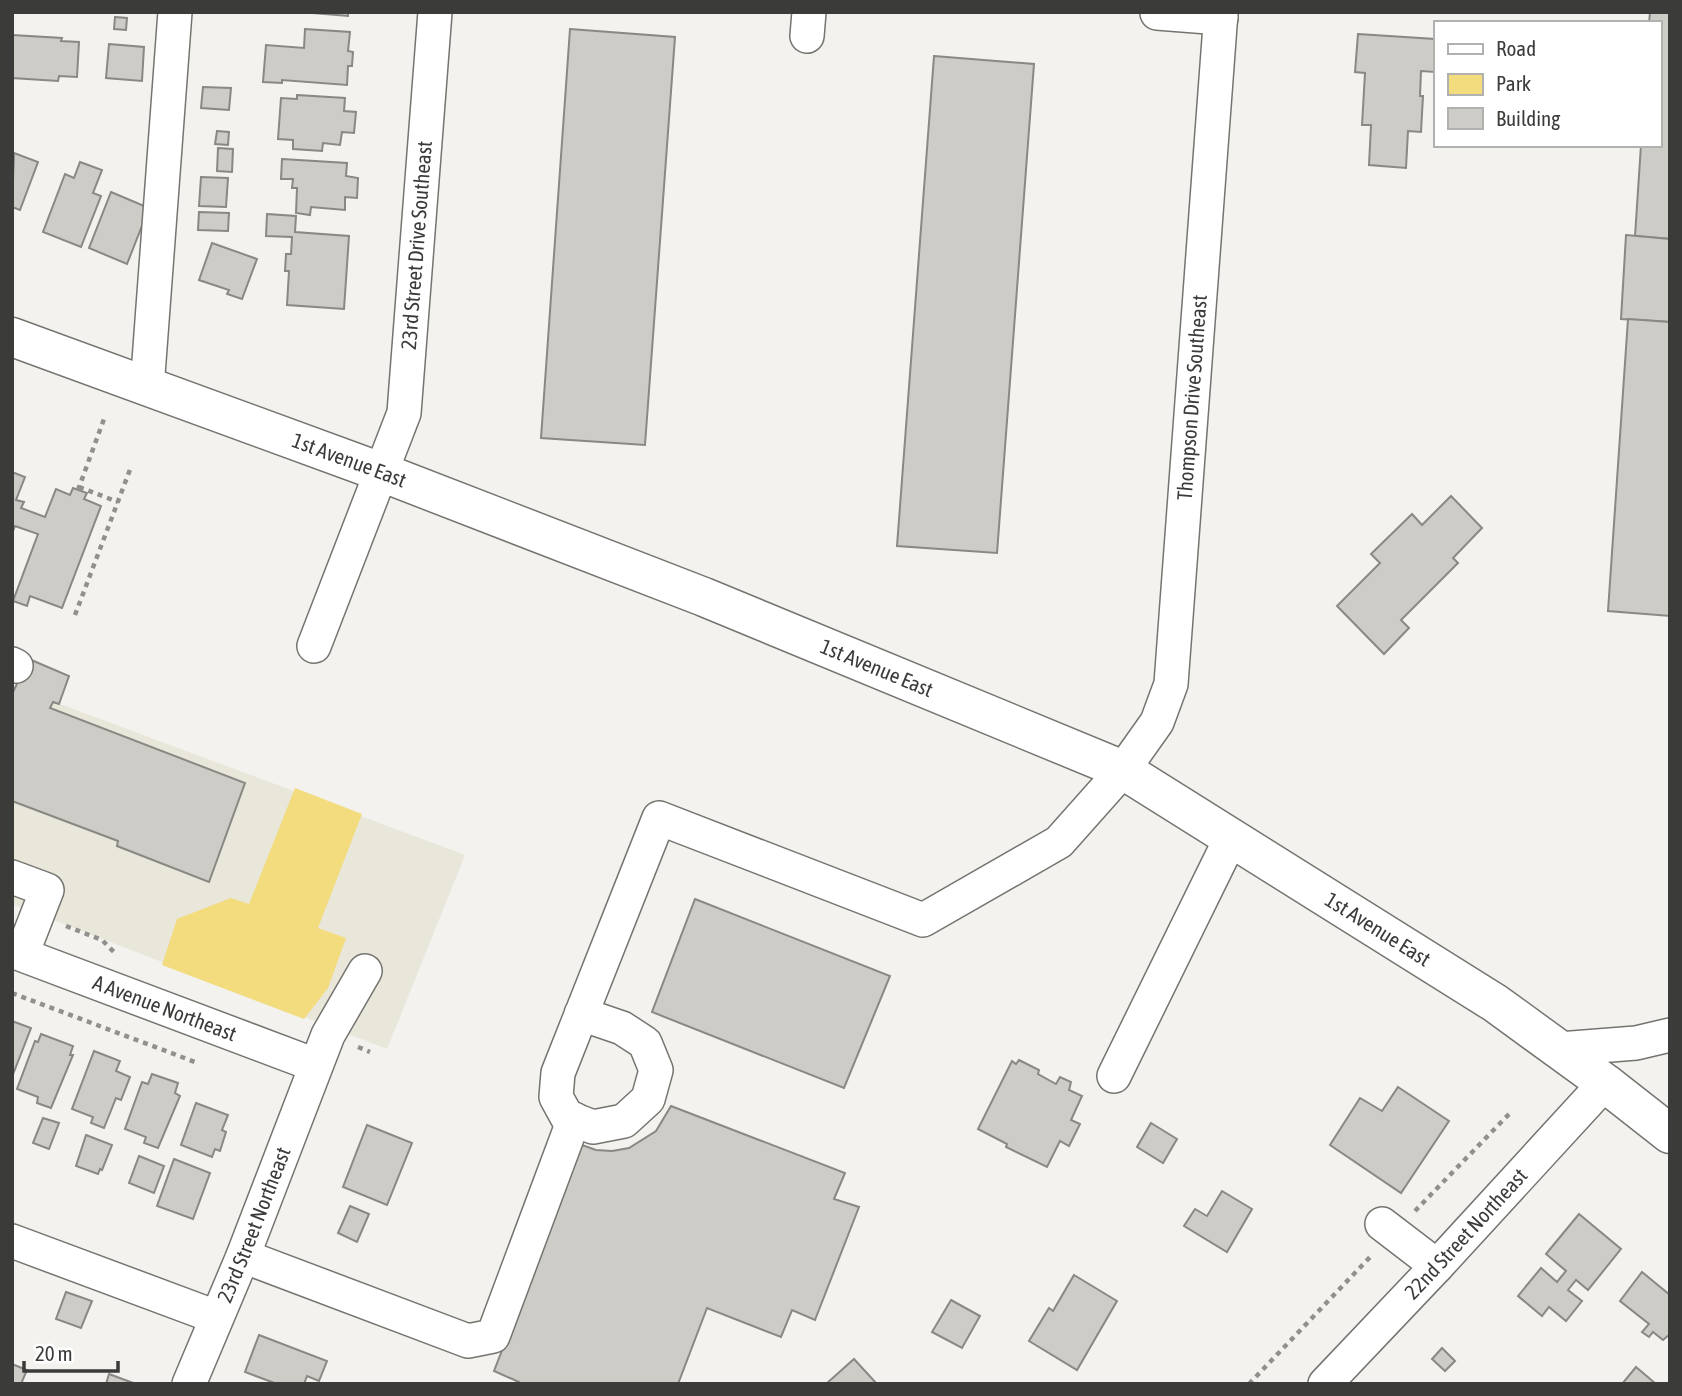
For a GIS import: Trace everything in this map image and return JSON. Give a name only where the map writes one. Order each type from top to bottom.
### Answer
[{"type":"main road","name":"1st Avenue East","points":[[12,337],[380,472],[704,597],[1123,771],[1495,1003],[1670,1134]]},
{"type":"street","points":[[148,387],[175,12]]},
{"type":"street","name":"23rd Street Drive Southeast","points":[[314,646],[404,413],[435,12]]},
{"type":"street","points":[[1157,13],[1221,15]]},
{"type":"street","name":"Thompson Drive Southeast","points":[[581,1014],[659,818],[923,920],[1059,842],[1123,771],[1157,722],[1171,684],[1221,15]]},
{"type":"street","points":[[1114,1076],[1231,838]]},
{"type":"street","points":[[12,877],[47,890],[37,916],[17,953]]},
{"type":"street","name":"A Avenue Northeast","points":[[17,953],[321,1050]]},
{"type":"street","name":"23rd Street Northeast","points":[[189,1384],[243,1256],[321,1050],[365,971]]},
{"type":"street","points":[[581,1014],[622,1028],[645,1043],[656,1070],[648,1099],[624,1121],[593,1127],[567,1117],[556,1097],[558,1073],[581,1014]]},
{"type":"street","points":[[1559,1049],[1636,1042],[1670,1035]]},
{"type":"street","name":"22nd Street Northeast","points":[[1325,1384],[1605,1083]]},
{"type":"street","points":[[243,1256],[468,1342],[493,1336],[574,1119]]},
{"type":"street","points":[[1382,1224],[1437,1266]]},
{"type":"street","points":[[12,1241],[216,1317]]},
{"type":"path","points":[[104,419],[78,488],[118,502]]},
{"type":"path","points":[[75,614],[131,467]]},
{"type":"path","points":[[37,916],[102,940],[113,952],[125,957]]},
{"type":"path","points":[[12,993],[195,1062]]},
{"type":"path","points":[[321,1050],[370,1052]]},
{"type":"shaded area","points":[[12,686],[465,855],[387,1049],[12,904]]},
{"type":"green space","points":[[295,788],[362,814],[318,928],[346,938],[328,988],[304,1019],[162,965],[177,919],[231,898],[249,904]]},
{"type":"building","points":[[300,12],[348,12],[348,16]]},
{"type":"building","points":[[1650,12],[1670,12],[1670,239],[1635,236],[1641,147],[1661,147],[1661,21],[1649,21]]},
{"type":"building","points":[[115,17],[127,18],[126,30],[114,29]]},
{"type":"building","points":[[305,29],[350,32],[348,51],[353,52],[352,66],[348,66],[347,85],[282,80],[282,83],[263,82],[266,45],[304,48]]},
{"type":"building","points":[[570,29],[675,37],[645,445],[541,438]]},
{"type":"building","points":[[1358,34],[1434,39],[1434,72],[1421,71],[1421,132],[1408,131],[1406,168],[1369,165],[1371,125],[1362,125],[1365,73],[1355,72]]},
{"type":"building","points":[[12,35],[62,38],[61,41],[79,42],[77,77],[59,76],[58,81],[12,78]]},
{"type":"building","points":[[109,44],[144,47],[142,81],[106,78]]},
{"type":"building","points":[[934,56],[1034,64],[997,553],[897,546]]},
{"type":"building","points":[[203,87],[231,88],[229,110],[201,108]]},
{"type":"building","points":[[297,95],[345,98],[344,111],[356,112],[354,133],[342,132],[340,145],[323,143],[322,151],[293,149],[293,140],[278,139],[281,98],[297,99]]},
{"type":"building","points":[[217,131],[229,132],[228,145],[215,144]]},
{"type":"building","points":[[218,148],[233,149],[232,172],[217,171]]},
{"type":"building","points":[[14,153],[38,162],[20,210],[12,207]]},
{"type":"building","points":[[282,159],[347,163],[346,176],[358,178],[357,198],[345,197],[345,210],[311,207],[310,215],[296,213],[297,188],[292,188],[293,179],[281,179]]},
{"type":"building","points":[[80,162],[102,170],[93,193],[101,196],[81,247],[43,232],[65,174],[74,178]]},
{"type":"building","points":[[201,177],[228,178],[226,207],[199,206]]},
{"type":"building","points":[[111,192],[149,208],[127,264],[89,248]]},
{"type":"building","points":[[199,212],[229,213],[228,231],[198,230]]},
{"type":"building","points":[[267,214],[296,216],[295,232],[349,236],[344,309],[287,305],[289,271],[285,271],[286,254],[291,254],[292,237],[266,236]]},
{"type":"building","points":[[1626,235],[1670,239],[1670,322],[1621,319]]},
{"type":"building","points":[[212,243],[257,259],[242,299],[227,294],[229,290],[199,280]]},
{"type":"building","points":[[1628,319],[1670,322],[1670,616],[1608,611]]},
{"type":"building","points":[[12,472],[25,477],[16,500],[24,502],[21,508],[45,517],[56,489],[70,495],[73,488],[87,493],[84,499],[101,506],[62,608],[30,596],[27,606],[13,601],[38,534],[15,526],[12,533]]},
{"type":"building","points":[[1451,496],[1482,528],[1453,558],[1458,563],[1401,620],[1409,628],[1384,654],[1337,606],[1380,563],[1371,554],[1412,514],[1422,525]]},
{"type":"building","points":[[29,659],[69,676],[59,704],[53,702],[50,708],[245,783],[209,882],[117,846],[118,841],[12,801],[12,694]]},
{"type":"building","points":[[695,899],[890,976],[844,1088],[652,1012]]},
{"type":"building","points":[[12,1021],[31,1028],[12,1077]]},
{"type":"building","points":[[41,1034],[73,1046],[70,1055],[73,1055],[51,1108],[37,1103],[38,1097],[17,1089],[35,1041],[38,1042]]},
{"type":"building","points":[[94,1051],[120,1061],[116,1071],[130,1077],[121,1100],[116,1098],[104,1128],[91,1123],[93,1117],[72,1109]]},
{"type":"building","points":[[1019,1060],[1039,1070],[1038,1074],[1056,1084],[1060,1077],[1071,1082],[1069,1090],[1082,1096],[1071,1120],[1080,1124],[1069,1146],[1060,1141],[1047,1167],[1006,1147],[1007,1144],[978,1129],[1012,1061],[1016,1064]]},
{"type":"building","points":[[152,1074],[178,1083],[175,1093],[180,1096],[158,1148],[144,1143],[146,1137],[125,1129],[142,1082],[148,1084]]},
{"type":"building","points":[[1398,1087],[1449,1121],[1401,1193],[1330,1145],[1360,1098],[1382,1111]]},
{"type":"building","points":[[196,1103],[228,1115],[222,1130],[226,1132],[220,1151],[215,1149],[212,1157],[181,1145]]},
{"type":"building","points":[[671,1106],[845,1173],[834,1199],[859,1207],[815,1320],[792,1310],[781,1337],[707,1308],[678,1384],[518,1384],[519,1382],[494,1371],[582,1145],[596,1150],[629,1148],[656,1131]]},
{"type":"building","points":[[43,1118],[59,1123],[49,1149],[33,1143]]},
{"type":"building","points":[[1151,1123],[1177,1139],[1163,1163],[1137,1147]]},
{"type":"building","points":[[367,1125],[412,1143],[387,1205],[343,1187]]},
{"type":"building","points":[[86,1135],[112,1145],[98,1174],[76,1166]]},
{"type":"building","points":[[139,1156],[164,1166],[154,1193],[129,1183]]},
{"type":"building","points":[[174,1159],[210,1173],[193,1219],[157,1206]]},
{"type":"building","points":[[1222,1191],[1252,1209],[1227,1252],[1184,1226],[1195,1209],[1207,1216]]},
{"type":"building","points":[[350,1206],[369,1214],[357,1242],[338,1233]]},
{"type":"building","points":[[1579,1214],[1621,1249],[1588,1290],[1576,1280],[1568,1290],[1582,1301],[1566,1321],[1549,1307],[1542,1316],[1518,1296],[1541,1268],[1557,1282],[1566,1271],[1546,1254]]},
{"type":"building","points":[[1642,1272],[1670,1295],[1670,1334],[1663,1340],[1653,1332],[1649,1337],[1642,1332],[1649,1324],[1620,1301]]},
{"type":"building","points":[[1074,1275],[1117,1301],[1077,1370],[1029,1341],[1049,1308],[1053,1311]]},
{"type":"building","points":[[66,1292],[92,1301],[81,1328],[56,1319]]},
{"type":"building","points":[[951,1300],[980,1316],[962,1348],[932,1332]]},
{"type":"building","points":[[259,1335],[327,1361],[319,1381],[307,1376],[304,1384],[277,1384],[245,1372]]},
{"type":"building","points":[[1442,1348],[1455,1361],[1445,1371],[1432,1359]]},
{"type":"building","points":[[854,1359],[877,1384],[826,1384]]},
{"type":"building","points":[[12,1364],[27,1370],[21,1384],[12,1384]]},
{"type":"building","points":[[1636,1367],[1656,1384],[1622,1384]]},
{"type":"building","points":[[109,1374],[136,1384],[106,1384]]}]
